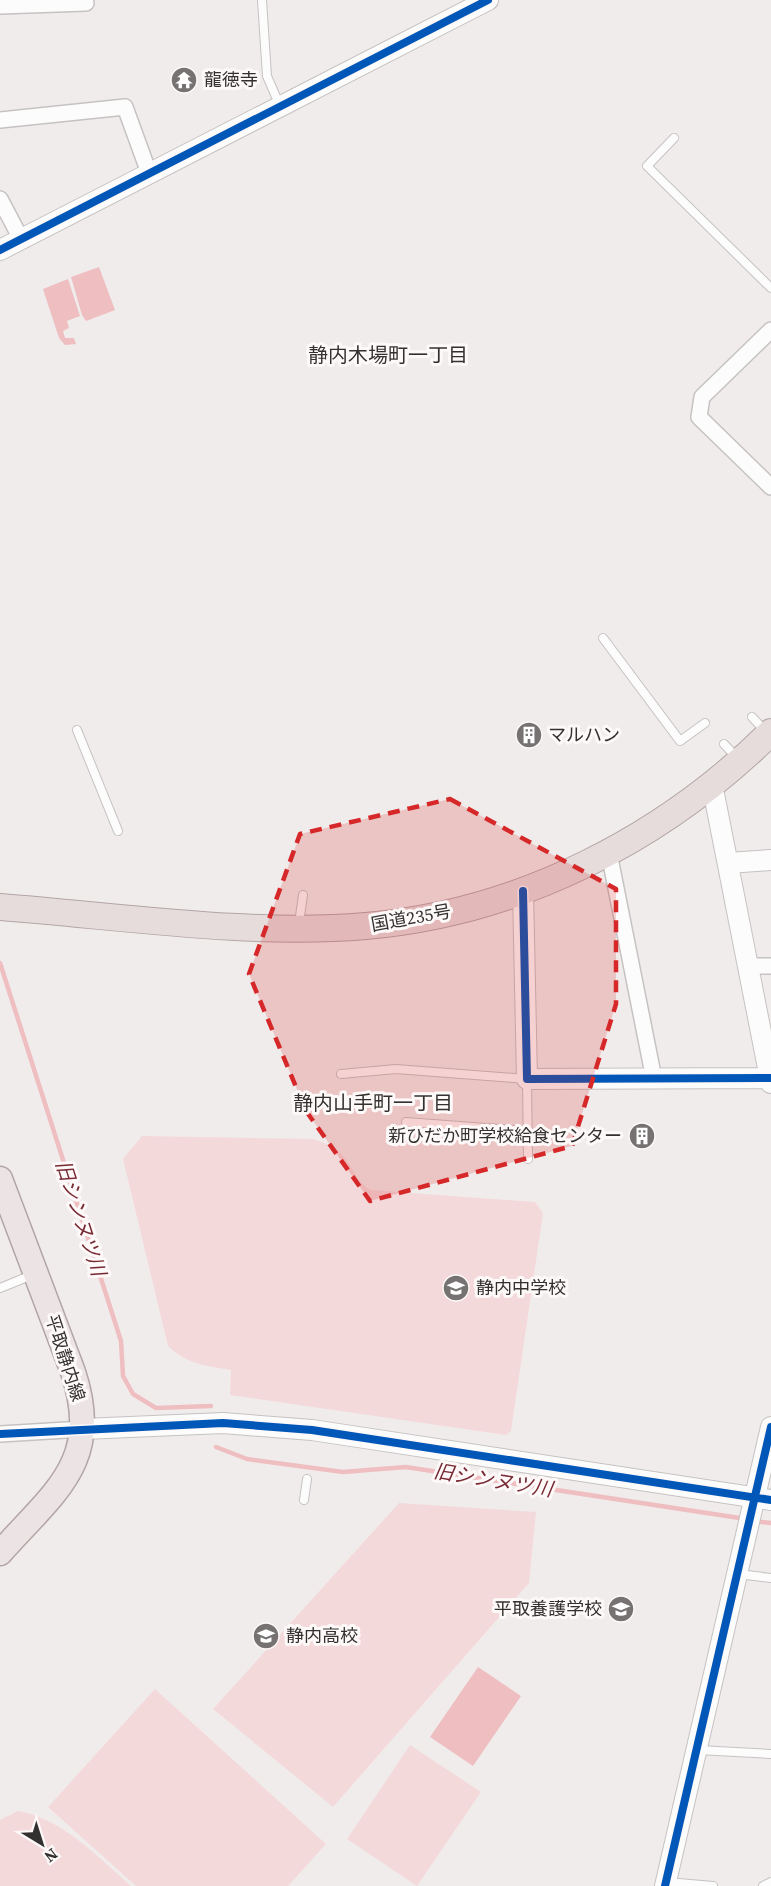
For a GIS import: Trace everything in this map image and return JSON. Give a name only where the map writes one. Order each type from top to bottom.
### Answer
[{"type":"highway","name":"国道235号","points":[[0,907],[237,927],[299,928],[368,926],[409,920],[481,904],[523,891],[609,853],[650,830],[712,784],[731,752],[764,728]]},
{"type":"main road","name":"平取静内線","points":[[0,1179],[81,1397],[83,1429],[75,1462],[61,1485],[0,1553]]},
{"type":"street","points":[[0,250],[488,0]]},
{"type":"street","points":[[0,6],[86,3]]},
{"type":"street","points":[[0,120],[125,107],[148,173]]},
{"type":"street","points":[[0,199],[21,239]]},
{"type":"street","points":[[771,330],[702,397],[699,417],[771,487]]},
{"type":"street","points":[[523,891],[526,1079],[771,1080],[712,784]]},
{"type":"street","points":[[609,853],[654,1079]]},
{"type":"street","points":[[728,863],[771,860]]},
{"type":"street","points":[[748,966],[771,966]]},
{"type":"street","points":[[0,1434],[224,1423],[279,1427],[757,1509]]},
{"type":"street","points":[[665,1884],[738,1574],[757,1509],[771,1428]]},
{"type":"lane","points":[[262,0],[267,76],[280,106]]},
{"type":"lane","points":[[674,138],[648,166],[771,288]]},
{"type":"lane","points":[[603,638],[680,741],[705,723]]},
{"type":"lane","points":[[77,730],[118,831]]},
{"type":"lane","points":[[299,928],[303,895]]},
{"type":"lane","points":[[341,1074],[396,1070],[526,1079],[528,1159]]},
{"type":"lane","points":[[406,1122],[528,1131]]},
{"type":"lane","points":[[0,1288],[35,1274]]},
{"type":"lane","points":[[304,1500],[307,1479]]},
{"type":"lane","points":[[738,1574],[771,1578]]},
{"type":"lane","points":[[697,1750],[771,1754]]},
{"type":"lane","points":[[763,1886],[771,1882]]},
{"type":"lane","points":[[665,1884],[713,1886]]},
{"type":"highlighted area","points":[[450,799],[616,889],[616,1004],[572,1146],[370,1201],[306,1111],[249,974],[300,834]]},
{"type":"shaded area","points":[[99,267],[115,310],[86,321],[82,315],[71,277]]},
{"type":"shaded area","points":[[68,279],[80,316],[67,321],[69,328],[63,331],[65,338],[74,338],[76,344],[65,345],[59,338],[43,289]]},
{"type":"shaded area","points":[[142,1136],[313,1139],[339,1152],[359,1181],[371,1190],[535,1202],[543,1213],[511,1431],[506,1435],[230,1395],[231,1370],[197,1363],[175,1352],[168,1346],[123,1159]]},
{"type":"shaded area","points":[[399,1503],[536,1512],[529,1583],[333,1807],[213,1709]]},
{"type":"shaded area","points":[[478,1667],[521,1696],[473,1766],[430,1737]]},
{"type":"shaded area","points":[[155,1689],[326,1844],[288,1886],[136,1886],[48,1807]]},
{"type":"shaded area","points":[[410,1745],[481,1792],[417,1886],[347,1839]]},
{"type":"shaded area","points":[[18,1811],[34,1815],[65,1831],[131,1886],[0,1886],[0,1820]]},
{"type":"waterway","name":"旧シンヌツ川","points":[[0,963],[121,1341],[123,1376],[133,1394],[156,1408],[211,1406]]},
{"type":"waterway","name":"旧シンヌツ川","points":[[216,1447],[247,1459],[343,1472],[406,1467],[746,1519]]},
{"type":"waterway","name":"旧シンヌツ川","points":[[754,1521],[771,1523]]},
{"type":"cycle path","points":[[0,250],[488,0]]},
{"type":"cycle path","points":[[523,891],[527,1079],[771,1078]]},
{"type":"cycle path","points":[[0,1434],[223,1423],[312,1430],[771,1500]]},
{"type":"cycle path","points":[[665,1886],[771,1427]]},
{"type":"place","name":"龍徳寺","points":[[184,80]]},
{"type":"place","name":"マルハン","points":[[529,735]]},
{"type":"place","name":"新ひだか町学校給食センター","points":[[642,1136]]},
{"type":"place","name":"静内中学校","points":[[456,1288]]},
{"type":"place","name":"平取養護学校","points":[[621,1609]]},
{"type":"place","name":"静内高校","points":[[266,1636]]},
{"type":"district","name":"静内木場町一丁目","points":[[388,355]]},
{"type":"district","name":"静内山手町一丁目","points":[[373,1103]]}]
